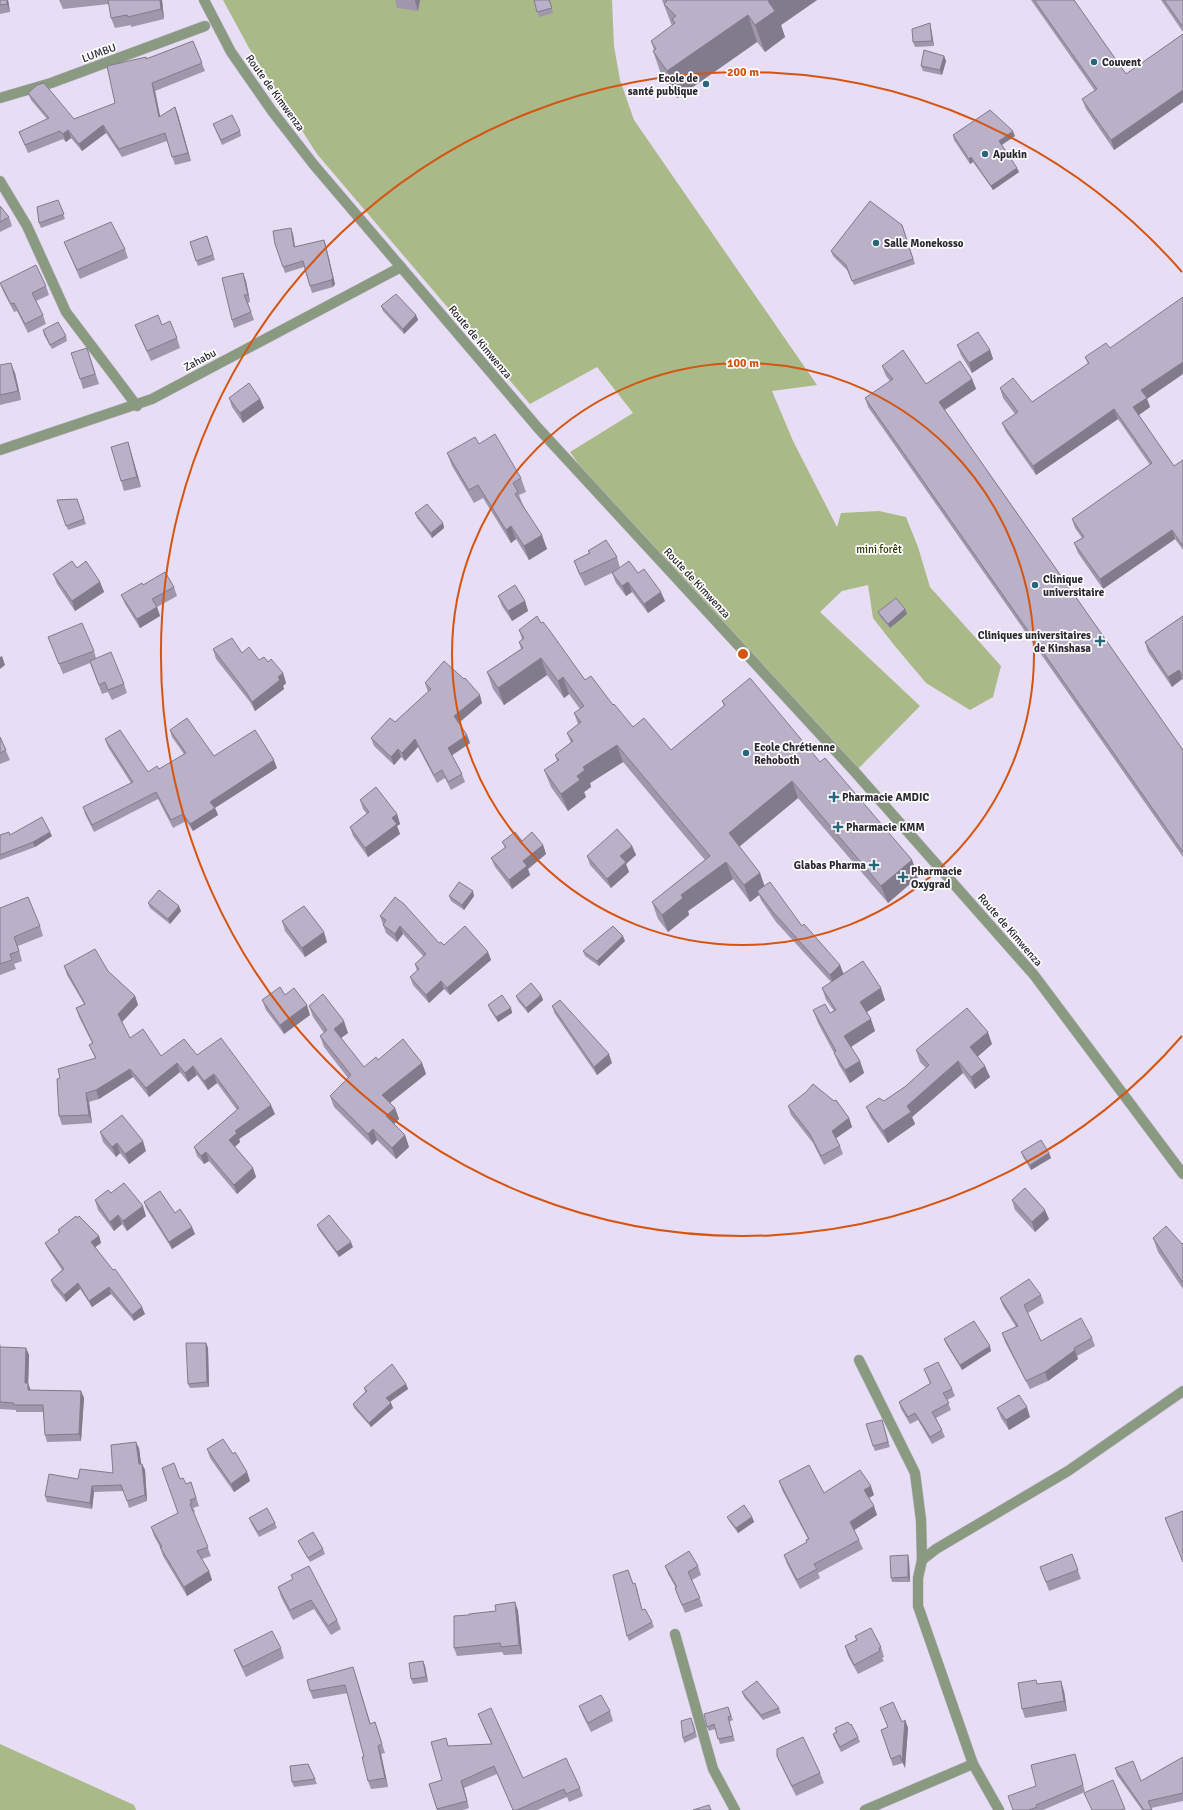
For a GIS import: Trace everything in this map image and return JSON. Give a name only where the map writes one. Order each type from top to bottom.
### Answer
[{"type":"street","name":"Route de Kimwenza","points":[[204,0],[231,52],[272,111],[314,165],[538,428],[855,772],[1034,975],[1183,1174]]},
{"type":"street","name":"LUMBU","points":[[0,98],[51,83],[205,26]]},
{"type":"street","points":[[0,181],[27,226],[66,312],[136,406]]},
{"type":"street","name":"Zahabu","points":[[0,450],[136,406],[152,399],[401,267]]},
{"type":"street","points":[[859,1360],[915,1473],[921,1520],[922,1560],[918,1578],[918,1606],[973,1764],[999,1810]]},
{"type":"street","points":[[922,1560],[936,1549],[1090,1457],[1183,1391]]},
{"type":"street","points":[[675,1634],[714,1769],[735,1810]]},
{"type":"street","points":[[865,1810],[973,1764]]},
{"type":"green space","name":"mini forêt","points":[[223,0],[612,0],[614,46],[620,80],[634,120],[817,385],[772,391],[793,441],[837,527],[841,513],[879,511],[906,517],[918,547],[930,587],[1001,666],[993,697],[970,710],[926,683],[873,618],[868,585],[842,591],[820,612],[920,706],[855,772],[609,506],[570,452],[633,413],[597,367],[530,404],[317,154],[249,48]]},
{"type":"green space","points":[[0,1744],[134,1805],[136,1810],[0,1810]]},
{"type":"building","points":[[0,0],[7,0],[7,4],[0,5]]},
{"type":"building","points":[[108,0],[160,0],[161,9],[128,17],[127,15],[111,18]]},
{"type":"building","points":[[534,0],[549,0],[552,8],[537,12]]},
{"type":"building","points":[[666,0],[770,0],[768,1],[775,11],[755,25],[748,15],[667,71],[653,51],[656,49],[651,41],[675,23],[672,19],[676,16],[664,4],[667,1]]},
{"type":"building","name":"Couvent","points":[[1034,0],[1074,0],[1126,74],[1183,34],[1183,90],[1111,140],[1082,99],[1097,89]]},
{"type":"building","points":[[1164,0],[1183,0],[1183,27]]},
{"type":"building","points":[[930,23],[932,41],[913,42],[912,29]]},
{"type":"building","points":[[193,41],[202,63],[152,83],[159,117],[175,107],[188,153],[172,157],[165,133],[119,149],[103,125],[79,144],[68,130],[63,134],[60,131],[25,145],[19,132],[49,118],[28,93],[37,85],[44,83],[74,119],[115,103],[107,66],[146,57],[146,59]]},
{"type":"building","points":[[924,50],[944,56],[940,70],[921,66]]},
{"type":"building","name":"Apukin","points":[[990,110],[1013,131],[999,141],[1017,168],[991,186],[971,157],[969,159],[953,135]]},
{"type":"building","points":[[232,115],[240,131],[221,140],[213,124]]},
{"type":"building","points":[[58,200],[64,214],[39,223],[37,207]]},
{"type":"building","name":"Salle Monekosso","points":[[870,201],[902,225],[913,259],[852,281],[846,265],[831,251]]},
{"type":"building","points":[[0,206],[9,217],[0,222]]},
{"type":"building","points":[[111,222],[125,249],[77,270],[64,242]]},
{"type":"building","points":[[291,228],[294,247],[324,240],[333,278],[331,280],[310,286],[303,261],[283,267],[275,244],[273,231]]},
{"type":"building","points":[[207,236],[213,255],[196,261],[190,242]]},
{"type":"building","points":[[36,265],[46,286],[32,293],[43,315],[25,324],[14,303],[11,304],[0,283]]},
{"type":"building","points":[[243,273],[248,295],[244,295],[251,312],[232,320],[222,278]]},
{"type":"building","points":[[396,294],[416,315],[403,329],[381,306]]},
{"type":"building","points":[[1183,297],[1183,362],[1141,390],[1147,398],[1133,407],[1174,466],[1183,460],[1183,546],[1172,530],[1100,579],[1074,543],[1084,537],[1072,519],[1152,463],[1114,409],[1033,466],[1002,423],[1018,412],[1000,388],[1013,378],[1032,402],[1089,363],[1085,357],[1106,343],[1110,348]]},
{"type":"building","points":[[158,315],[162,325],[170,321],[177,338],[147,351],[135,325]]},
{"type":"building","points":[[58,322],[66,336],[50,345],[43,330]]},
{"type":"building","points":[[978,332],[990,350],[969,363],[957,345]]},
{"type":"building","points":[[87,348],[95,374],[80,379],[71,353]]},
{"type":"building","points":[[903,350],[926,384],[960,361],[972,379],[939,402],[1183,750],[1183,852],[865,398],[893,379],[882,366]]},
{"type":"building","points":[[11,363],[18,391],[0,395],[0,365]]},
{"type":"building","points":[[249,383],[260,399],[240,413],[229,398]]},
{"type":"building","points":[[495,434],[521,478],[513,483],[518,492],[515,494],[542,535],[524,546],[511,526],[506,530],[478,485],[469,490],[447,453],[475,437],[479,444]]},
{"type":"building","points":[[128,442],[137,477],[121,481],[111,447]]},
{"type":"building","points":[[77,499],[84,519],[66,526],[57,500]]},
{"type":"building","points":[[427,504],[443,523],[431,533],[415,513]]},
{"type":"building","points":[[606,540],[617,557],[580,574],[574,561],[590,553],[588,551]]},
{"type":"building","points":[[72,561],[77,568],[86,561],[100,582],[72,601],[53,574]]},
{"type":"building","points":[[629,561],[638,573],[644,569],[661,592],[644,604],[628,582],[622,586],[612,573]]},
{"type":"building","points":[[165,572],[174,587],[152,599],[157,607],[137,619],[121,595],[142,583],[143,585]]},
{"type":"building","points":[[515,585],[525,601],[508,611],[498,596]]},
{"type":"building","points":[[896,598],[905,609],[888,624],[878,612]]},
{"type":"building","points":[[537,616],[541,623],[543,622],[550,631],[585,680],[591,676],[613,705],[614,704],[633,727],[644,718],[671,750],[725,705],[722,701],[750,678],[820,762],[825,758],[912,860],[881,886],[792,781],[729,833],[760,873],[744,885],[726,862],[681,895],[683,898],[662,915],[652,902],[710,856],[617,745],[583,767],[585,770],[577,776],[580,780],[561,794],[544,770],[559,760],[555,755],[573,741],[567,733],[581,722],[574,713],[584,706],[563,677],[558,681],[541,658],[498,688],[487,672],[523,648],[519,642],[524,638],[519,630]]},
{"type":"building","points":[[1183,616],[1183,676],[1179,670],[1168,677],[1145,642]]},
{"type":"building","points":[[82,623],[94,651],[59,664],[48,637]]},
{"type":"building","points":[[232,638],[242,653],[249,647],[259,660],[264,657],[268,662],[271,659],[283,673],[278,677],[280,680],[252,702],[213,649]]},
{"type":"building","points":[[111,652],[124,684],[108,690],[105,682],[99,685],[90,661]]},
{"type":"building","points":[[444,661],[464,679],[465,678],[480,695],[454,716],[467,735],[448,748],[462,774],[448,782],[442,770],[434,775],[415,739],[402,753],[398,749],[391,757],[371,738],[390,718],[395,722],[431,689],[425,683]]},
{"type":"building","points":[[187,718],[214,756],[255,730],[274,760],[210,802],[215,808],[190,824],[183,814],[171,820],[156,792],[92,825],[83,807],[133,782],[105,739],[120,730],[148,772],[157,766],[159,769],[186,753],[170,730]]},
{"type":"building","points":[[0,737],[6,750],[0,753]]},
{"type":"building","points":[[376,787],[397,814],[392,818],[397,824],[365,848],[350,827],[369,812],[360,800]]},
{"type":"building","points":[[42,817],[50,832],[33,842],[0,855],[0,835],[9,832],[10,835]]},
{"type":"building","points":[[617,829],[632,846],[620,856],[626,862],[607,879],[587,856]]},
{"type":"building","points":[[515,832],[522,841],[532,832],[543,845],[523,861],[527,866],[509,880],[491,858],[506,847],[502,842]]},
{"type":"building","points":[[459,882],[473,891],[462,905],[449,896]]},
{"type":"building","points":[[770,882],[802,926],[804,924],[840,965],[830,975],[773,912],[757,891]]},
{"type":"building","points":[[159,890],[179,906],[168,919],[148,903]]},
{"type":"building","points":[[28,897],[40,926],[14,937],[19,951],[10,954],[12,960],[0,964],[0,908]]},
{"type":"building","points":[[395,897],[404,904],[439,943],[441,942],[444,945],[465,926],[488,952],[447,988],[441,981],[426,995],[410,977],[419,969],[415,964],[426,954],[400,926],[395,934],[383,925],[386,920],[380,916]]},
{"type":"building","points":[[304,906],[324,932],[302,948],[282,921]]},
{"type":"building","points":[[613,926],[623,936],[597,961],[583,951]]},
{"type":"building","points":[[95,949],[108,971],[135,996],[118,1014],[130,1038],[143,1029],[161,1056],[184,1039],[197,1055],[221,1038],[271,1105],[235,1131],[237,1133],[229,1140],[253,1168],[234,1185],[206,1152],[201,1156],[194,1147],[239,1108],[214,1074],[204,1081],[193,1066],[185,1073],[177,1063],[146,1088],[130,1069],[96,1090],[86,1093],[89,1115],[59,1116],[57,1079],[60,1078],[58,1069],[96,1058],[89,1045],[93,1043],[76,1008],[85,1004],[64,966]]},
{"type":"building","points":[[863,961],[881,988],[860,1002],[871,1019],[844,1036],[860,1061],[845,1070],[834,1053],[836,1051],[813,1010],[825,1004],[830,1013],[836,1010],[822,988]]},
{"type":"building","points":[[531,983],[541,995],[526,1008],[516,996]]},
{"type":"building","points":[[280,987],[285,995],[294,988],[307,1005],[280,1025],[262,1000]]},
{"type":"building","points":[[323,994],[344,1021],[334,1029],[364,1067],[376,1057],[378,1060],[403,1039],[422,1063],[382,1095],[395,1108],[386,1116],[405,1135],[392,1148],[373,1129],[368,1134],[330,1096],[351,1075],[320,1036],[327,1030],[309,1006]]},
{"type":"building","points":[[502,995],[511,1008],[496,1017],[488,1005]]},
{"type":"building","points":[[560,1000],[609,1054],[594,1067],[552,1006]]},
{"type":"building","points":[[967,1008],[988,1032],[970,1047],[985,1066],[971,1077],[958,1061],[907,1106],[911,1112],[883,1131],[866,1107],[879,1098],[884,1101],[906,1086],[929,1065],[916,1050]]},
{"type":"building","points":[[813,1084],[834,1101],[836,1100],[849,1118],[832,1131],[840,1146],[821,1156],[810,1134],[788,1106],[806,1092]]},
{"type":"building","points":[[122,1115],[143,1141],[125,1154],[117,1143],[112,1147],[100,1132]]},
{"type":"building","points":[[1041,1140],[1049,1153],[1030,1165],[1021,1152]]},
{"type":"building","points":[[124,1183],[143,1206],[123,1221],[118,1215],[110,1222],[95,1200],[108,1190],[111,1193]]},
{"type":"building","points":[[1025,1188],[1045,1210],[1032,1222],[1012,1200]]},
{"type":"building","points":[[160,1191],[175,1213],[180,1209],[192,1227],[169,1242],[144,1202]]},
{"type":"building","points":[[329,1215],[351,1242],[337,1252],[317,1225]]},
{"type":"building","points":[[76,1216],[77,1218],[79,1216],[99,1236],[91,1242],[113,1270],[115,1269],[142,1307],[132,1315],[109,1287],[89,1301],[78,1283],[64,1295],[51,1280],[64,1269],[45,1243],[60,1232],[58,1230]]},
{"type":"building","points":[[1166,1226],[1182,1244],[1183,1243],[1183,1283],[1153,1238]]},
{"type":"building","points":[[1029,1279],[1041,1295],[1024,1305],[1041,1341],[1081,1318],[1092,1338],[1074,1348],[1075,1350],[1045,1372],[1026,1381],[1002,1333],[1018,1326],[1000,1298]]},
{"type":"building","points":[[974,1321],[990,1346],[960,1365],[944,1339]]},
{"type":"building","points":[[186,1343],[206,1343],[207,1382],[188,1384]]},
{"type":"building","points":[[0,1347],[26,1348],[25,1383],[28,1383],[28,1390],[81,1391],[79,1434],[45,1435],[43,1405],[14,1405],[14,1403],[0,1402]]},
{"type":"building","points":[[938,1362],[952,1389],[943,1393],[949,1403],[932,1412],[942,1430],[930,1437],[915,1413],[908,1417],[899,1402],[931,1383],[924,1369]]},
{"type":"building","points":[[392,1364],[406,1384],[386,1398],[391,1403],[369,1423],[353,1404],[367,1391],[364,1388]]},
{"type":"building","points":[[1019,1395],[1027,1407],[1006,1420],[997,1408]]},
{"type":"building","points":[[882,1420],[888,1442],[873,1446],[866,1424]]},
{"type":"building","points":[[223,1439],[233,1454],[235,1452],[247,1472],[231,1484],[207,1449]]},
{"type":"building","points":[[136,1442],[139,1464],[142,1464],[145,1495],[127,1501],[121,1485],[92,1486],[90,1503],[45,1496],[49,1474],[78,1479],[80,1469],[113,1473],[111,1445]]},
{"type":"building","points":[[174,1463],[180,1479],[183,1478],[186,1484],[191,1482],[196,1498],[190,1500],[192,1503],[190,1504],[208,1547],[197,1551],[209,1571],[184,1587],[160,1547],[162,1547],[151,1527],[178,1513],[162,1468]]},
{"type":"building","points":[[809,1465],[824,1493],[860,1470],[871,1486],[864,1490],[874,1506],[850,1522],[859,1540],[814,1564],[817,1569],[797,1580],[784,1555],[807,1542],[806,1540],[809,1539],[779,1481]]},
{"type":"building","points":[[744,1505],[752,1517],[736,1528],[727,1517]]},
{"type":"building","points":[[267,1508],[275,1523],[258,1532],[249,1518]]},
{"type":"building","points":[[1183,1511],[1183,1562],[1165,1518]]},
{"type":"building","points":[[313,1532],[323,1549],[308,1558],[298,1541]]},
{"type":"building","points":[[689,1551],[698,1566],[688,1572],[700,1598],[682,1605],[675,1588],[677,1587],[665,1566]]},
{"type":"building","points":[[1072,1554],[1078,1570],[1046,1582],[1040,1567]]},
{"type":"building","points":[[908,1555],[908,1577],[891,1578],[890,1556]]},
{"type":"building","points":[[309,1566],[337,1620],[328,1626],[311,1600],[290,1610],[278,1587],[293,1579],[291,1575]]},
{"type":"building","points":[[628,1570],[633,1584],[635,1583],[642,1610],[645,1609],[652,1622],[627,1636],[613,1575]]},
{"type":"building","points":[[515,1602],[519,1645],[501,1647],[500,1643],[454,1648],[454,1616],[496,1611],[495,1605]]},
{"type":"building","points":[[871,1628],[881,1647],[879,1648],[880,1651],[854,1665],[845,1646],[857,1640],[855,1636]]},
{"type":"building","points":[[272,1631],[281,1648],[243,1667],[234,1650]]},
{"type":"building","points":[[423,1661],[426,1677],[411,1679],[409,1663]]},
{"type":"building","points":[[353,1667],[370,1724],[375,1722],[382,1744],[378,1746],[385,1778],[368,1781],[362,1757],[364,1757],[345,1685],[310,1691],[307,1680]]},
{"type":"building","points":[[1036,1680],[1037,1684],[1061,1681],[1064,1701],[1022,1709],[1018,1683]]},
{"type":"building","points":[[757,1681],[779,1708],[761,1715],[742,1692]]},
{"type":"building","points":[[601,1695],[610,1711],[588,1723],[579,1706]]},
{"type":"building","points":[[893,1702],[902,1722],[905,1720],[902,1761],[900,1755],[891,1759],[881,1730],[888,1727],[880,1708]]},
{"type":"building","points":[[728,1707],[731,1716],[728,1717],[733,1736],[718,1739],[714,1724],[707,1727],[704,1714]]},
{"type":"building","points":[[491,1708],[523,1778],[566,1758],[580,1788],[566,1794],[564,1789],[517,1810],[513,1810],[494,1766],[461,1781],[467,1801],[437,1809],[429,1784],[442,1780],[431,1742],[446,1738],[448,1746],[492,1744],[478,1714]]},
{"type":"building","points":[[691,1718],[695,1732],[683,1738],[681,1721]]},
{"type":"building","points":[[848,1722],[850,1725],[851,1724],[858,1737],[840,1747],[833,1734],[837,1732],[835,1728]]},
{"type":"building","points":[[803,1737],[820,1773],[792,1786],[777,1756],[777,1749]]},
{"type":"building","points":[[1075,1754],[1083,1785],[1036,1805],[1037,1807],[1029,1810],[1013,1810],[1008,1796],[1036,1786],[1031,1765]]},
{"type":"building","points":[[1183,1757],[1183,1793],[1148,1801],[1152,1810],[1144,1810],[1115,1768],[1133,1761],[1141,1781]]},
{"type":"building","points":[[308,1764],[315,1779],[292,1782],[290,1766]]},
{"type":"building","points":[[1113,1780],[1125,1809],[1092,1810],[1084,1793]]},
{"type":"building","points":[[709,1805],[711,1810],[693,1810]]},
{"type":"place","name":"Couvent","points":[[1094,62]]},
{"type":"place","name":"Ecole de santé publique","points":[[706,84]]},
{"type":"place","name":"Apukin","points":[[985,154]]},
{"type":"place","name":"Salle Monekosso","points":[[876,243]]},
{"type":"place","name":"Clinique universitaire","points":[[1035,585]]},
{"type":"place","name":"Cliniques universitaires de Kinshasa","points":[[1100,641]]},
{"type":"place","name":"Ecole Chrétienne Rehoboth","points":[[746,753]]},
{"type":"place","name":"Pharmacie AMDIC","points":[[834,797]]},
{"type":"place","name":"Pharmacie KMM","points":[[838,827]]},
{"type":"place","name":"Glabas Pharma","points":[[874,865]]},
{"type":"place","name":"Pharmacie Oxygrad","points":[[903,877]]}]
